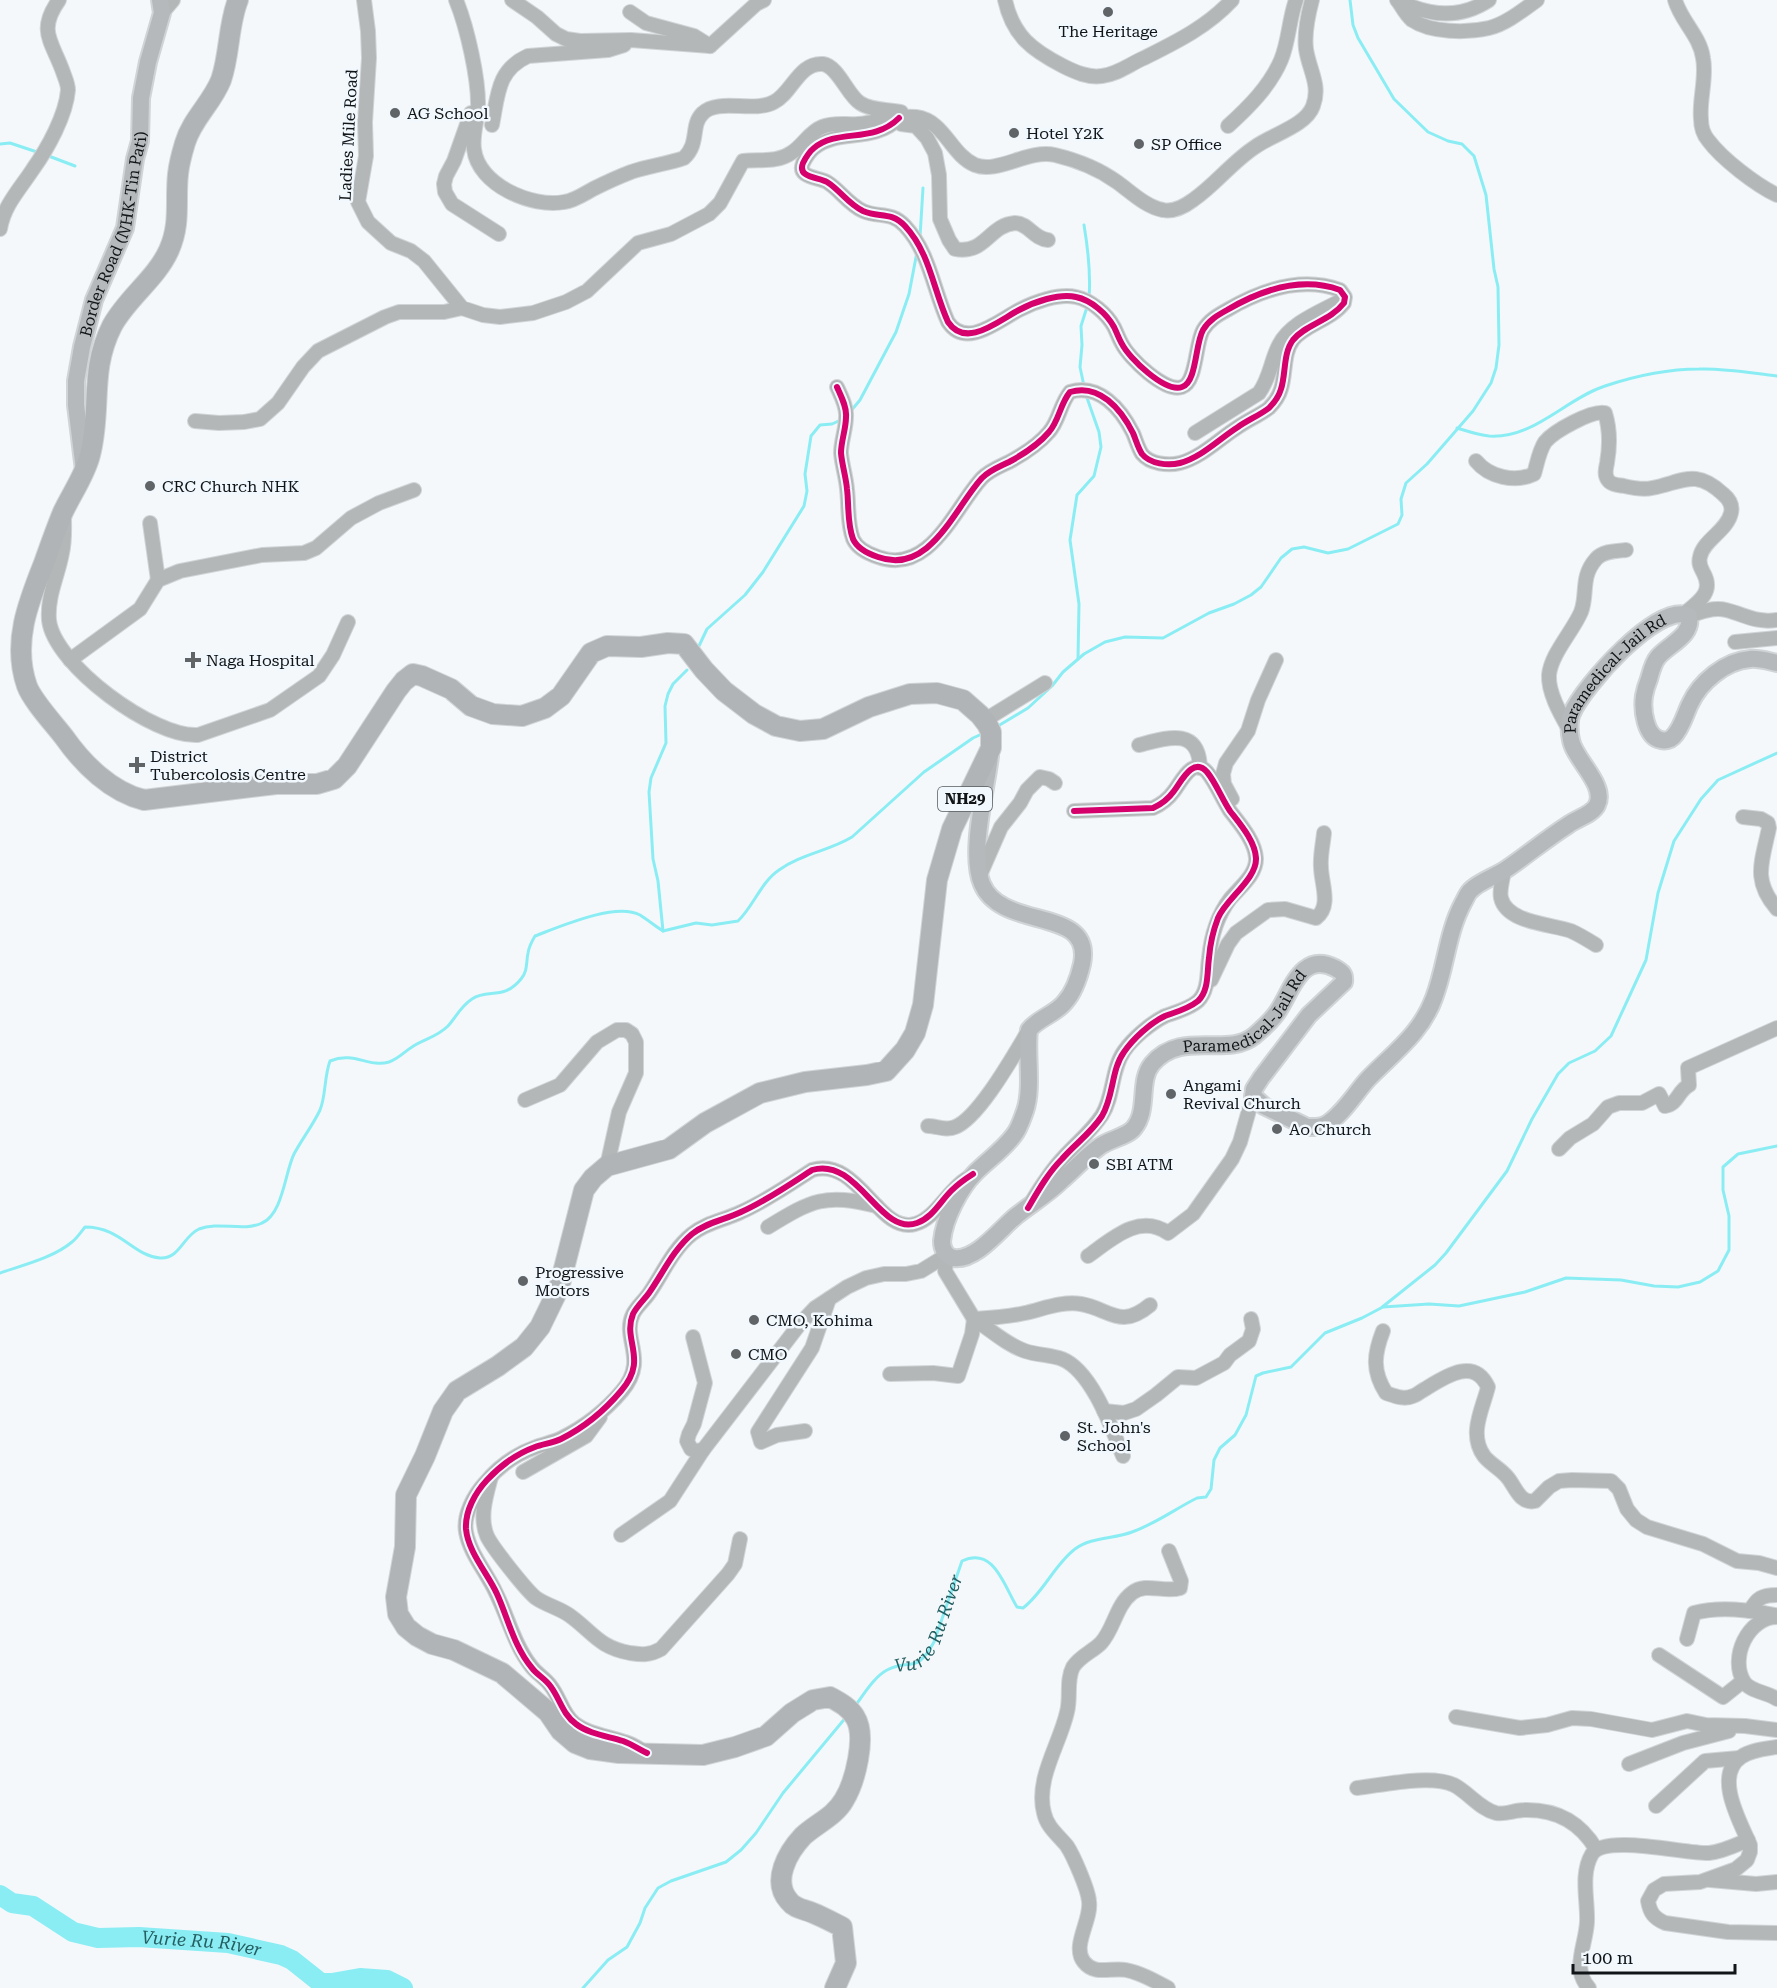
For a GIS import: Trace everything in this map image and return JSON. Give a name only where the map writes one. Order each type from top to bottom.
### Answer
[{"type":"highway","points":[[238,0],[221,78],[186,141],[178,174],[175,230],[168,250],[154,272],[123,309],[112,326],[103,347],[98,369],[96,431],[84,471],[63,511],[26,610],[21,649],[22,667],[28,688],[68,744],[113,787],[137,798],[158,799],[276,784],[317,784],[334,779],[347,766],[404,681],[413,674],[451,689],[471,706],[493,714],[522,716],[545,708],[561,696],[591,653],[607,646],[641,647],[668,643],[684,644],[724,691],[754,714],[776,726],[800,730],[823,729],[869,707],[910,694],[937,693],[963,700],[985,720],[991,732],[991,748]]},
{"type":"highway","name":"NH29","points":[[607,1166],[669,1149],[705,1123],[760,1093],[805,1082],[886,1071],[893,1065],[915,1033],[923,1005],[937,880],[952,829],[991,748]]},
{"type":"highway","points":[[607,1166],[584,1190],[559,1288],[540,1327],[524,1347],[498,1366],[457,1390],[443,1411],[406,1495],[405,1547],[396,1597],[398,1614],[406,1627],[417,1636],[432,1644],[454,1650],[502,1673],[548,1712],[561,1731],[574,1743],[590,1749],[619,1753],[703,1755],[766,1736],[792,1713],[813,1700],[830,1697],[851,1712],[857,1719],[860,1757],[844,1801],[802,1837],[782,1870],[781,1882],[789,1902],[798,1909],[811,1912],[842,1927],[846,1963],[835,1988]]},
{"type":"main road","name":"Border Road (NHK-Tin Pati)","points":[[84,471],[76,405],[76,381],[94,300],[125,228],[135,159],[140,141],[141,98],[152,46],[165,4]]},
{"type":"main road","name":"Paramedical-Jail Rd","points":[[946,1255],[953,1258],[970,1256],[1064,1179],[1102,1144],[1133,1130],[1139,1120],[1146,1076],[1152,1064],[1169,1051],[1192,1044],[1236,1045],[1251,1038],[1276,1014],[1292,983],[1300,973],[1316,965],[1327,964],[1341,971],[1344,978],[1341,986],[1309,1015],[1261,1078],[1254,1089],[1253,1096],[1264,1106],[1307,1127],[1315,1128],[1325,1125],[1340,1112],[1369,1078],[1407,1043],[1434,999],[1452,927],[1470,891],[1594,809],[1598,803],[1599,795],[1595,782],[1576,755],[1570,739],[1570,731],[1571,716],[1578,701],[1603,670],[1651,625],[1675,614],[1686,615],[1690,624],[1686,632],[1657,659],[1644,697],[1644,716],[1653,737],[1668,741],[1673,738],[1696,690],[1719,671],[1734,662],[1752,658],[1777,663]]},
{"type":"main road","points":[[946,1255],[942,1239],[949,1212],[973,1174],[1001,1150],[1015,1134],[1026,1108],[1029,1030],[1034,1024],[1065,1003],[1076,984],[1083,958],[1082,946],[1078,937],[1063,925],[1012,912],[993,901],[982,884],[978,840],[991,748]]},
{"type":"street","points":[[0,229],[6,207],[39,160],[60,121],[68,87],[49,40],[47,24],[51,11],[59,0]]},
{"type":"street","name":"Ladies Mile Road","points":[[364,0],[369,58],[365,122],[366,156],[358,202],[368,222],[392,243],[411,251],[424,261],[462,308]]},
{"type":"street","points":[[456,0],[468,42],[478,94],[473,146],[475,160],[484,174],[497,185],[512,193],[548,204],[567,202],[628,174],[684,158],[691,152],[698,121],[709,108],[764,107],[784,96],[804,70],[825,64],[831,68],[859,103],[915,117],[937,126],[952,147],[974,164],[986,168],[1038,154],[1053,155],[1090,167],[1116,181],[1154,207],[1164,210],[1174,210],[1193,200],[1255,146],[1294,126],[1308,116],[1313,109],[1318,92],[1306,50],[1308,15],[1312,0]]},
{"type":"street","points":[[512,0],[537,17],[556,34],[566,39],[580,41],[641,40],[710,46],[756,4],[764,0]]},
{"type":"street","points":[[1005,0],[1016,30],[1028,45],[1042,56],[1094,77],[1105,76],[1127,68],[1179,41],[1199,29],[1232,0]]},
{"type":"street","points":[[1228,126],[1247,109],[1282,59],[1296,0]]},
{"type":"street","points":[[1398,1],[1436,15],[1455,14],[1480,6],[1489,0]]},
{"type":"street","points":[[1398,1],[1411,19],[1419,23],[1432,28],[1463,31],[1490,28],[1537,0]]},
{"type":"street","points":[[1675,0],[1677,8],[1701,49],[1704,61],[1700,116],[1702,129],[1707,139],[1741,171],[1777,195]]},
{"type":"street","points":[[630,12],[646,23],[694,36],[710,46]]},
{"type":"street","points":[[492,125],[504,74],[516,62],[528,57],[608,50],[641,40]]},
{"type":"street","points":[[478,94],[454,161],[446,176],[445,192],[452,204],[499,234]]},
{"type":"street","points":[[195,421],[219,423],[260,419],[278,403],[303,367],[318,351],[385,316],[399,312],[444,312],[462,308],[483,315],[500,317],[533,313],[566,302],[588,291],[638,243],[671,234],[709,214],[720,203],[743,161],[768,161],[791,154],[813,131],[823,126],[858,124],[890,117],[916,126],[927,138],[935,153],[939,175],[940,219],[955,249],[971,250],[981,245],[1001,228],[1018,223],[1024,225],[1037,237],[1048,240]]},
{"type":"street","points":[[915,117],[897,120],[884,130],[826,141],[814,148],[806,157],[802,172],[830,184],[845,200],[862,210],[871,214],[894,217],[904,226],[923,251],[948,322],[953,330],[959,333],[975,333],[1021,308],[1050,299],[1071,296],[1089,302],[1107,318],[1122,344],[1154,378],[1172,388],[1180,388],[1187,384],[1191,377],[1202,331],[1215,317],[1234,306],[1266,290],[1300,286],[1332,287],[1340,290],[1345,299]]},
{"type":"street","points":[[837,387],[844,404],[846,417],[841,454],[854,540],[872,555],[887,560],[903,559],[933,543],[949,525],[977,485],[993,468],[1024,452],[1050,432],[1070,392],[1080,390],[1095,393],[1109,400],[1125,419],[1143,454],[1153,462],[1167,465],[1181,463],[1203,452],[1263,412],[1274,402],[1281,389],[1288,350],[1292,341],[1338,311],[1345,299]]},
{"type":"street","points":[[1195,433],[1259,393],[1283,338],[1307,318],[1345,299]]},
{"type":"street","points":[[1476,461],[1482,468],[1494,474],[1515,478],[1527,477],[1534,474],[1544,443],[1591,413],[1599,412],[1605,413],[1610,441],[1605,474],[1608,480],[1615,485],[1649,489],[1689,477],[1712,484],[1726,496],[1731,504],[1732,512],[1729,520],[1701,553],[1699,561],[1708,585],[1707,592],[1686,615]]},
{"type":"street","points":[[70,660],[140,609],[158,580],[180,571],[262,555],[304,553],[316,549],[351,518],[379,503],[414,490]]},
{"type":"street","points":[[63,511],[62,554],[48,603],[49,623],[54,638],[70,660],[94,684],[134,712],[186,736],[198,735],[270,710],[319,676],[333,655],[348,622]]},
{"type":"street","points":[[150,523],[158,580]]},
{"type":"street","points":[[1570,731],[1554,696],[1549,675],[1552,664],[1582,610],[1585,577],[1596,558],[1606,553],[1626,550]]},
{"type":"street","points":[[1686,615],[1717,609],[1757,621],[1777,620]]},
{"type":"street","points":[[1734,642],[1777,638]]},
{"type":"street","points":[[1204,993],[1211,946],[1219,917],[1262,861],[1261,842],[1229,795],[1223,774],[1226,763],[1248,731],[1258,700],[1276,660]]},
{"type":"street","points":[[985,720],[1045,683]]},
{"type":"street","points":[[1139,745],[1173,736],[1184,738],[1196,749],[1200,759],[1200,768]]},
{"type":"street","points":[[1074,811],[1153,808],[1161,804],[1174,791],[1192,768],[1200,768],[1206,771],[1222,800],[1254,846],[1256,859],[1254,870]]},
{"type":"street","points":[[980,875],[996,836],[1027,790],[1040,777],[1055,783]]},
{"type":"street","points":[[1743,817],[1761,819],[1768,823],[1761,875],[1762,888],[1777,909]]},
{"type":"street","points":[[1029,1208],[1041,1186],[1062,1158],[1074,1148],[1102,1115],[1124,1051],[1146,1029],[1162,1018],[1199,1000],[1228,944],[1245,924],[1268,910],[1276,908],[1316,918],[1321,914],[1325,895],[1321,865],[1324,833]]},
{"type":"street","points":[[1504,870],[1500,894],[1506,908],[1528,920],[1575,933],[1596,945]]},
{"type":"street","points":[[1559,1149],[1570,1138],[1593,1125],[1602,1112],[1614,1105],[1642,1103],[1659,1094],[1665,1106],[1670,1106],[1681,1090],[1689,1085],[1688,1068],[1777,1028]]},
{"type":"street","points":[[525,1100],[560,1085],[597,1042],[617,1030],[626,1030],[632,1034],[636,1042],[636,1073],[619,1112],[607,1166]]},
{"type":"street","points":[[928,1126],[955,1128],[966,1121],[993,1086],[1029,1030]]},
{"type":"street","points":[[1088,1256],[1123,1231],[1151,1225],[1168,1233],[1192,1214],[1237,1150],[1253,1096]]},
{"type":"street","points":[[523,1472],[586,1436],[630,1379],[635,1361],[630,1330],[634,1312],[649,1294],[672,1256],[692,1234],[712,1222],[751,1207],[819,1168],[830,1168],[842,1173],[893,1220],[910,1225],[916,1224],[932,1213],[960,1182],[973,1174]]},
{"type":"street","points":[[768,1227],[793,1211],[816,1201],[831,1198],[852,1200],[879,1207]]},
{"type":"street","points":[[621,1535],[670,1502],[703,1450],[799,1324],[815,1308],[847,1287],[866,1278],[921,1271],[946,1255]]},
{"type":"street","points":[[946,1255],[945,1271],[974,1319],[1015,1347],[1043,1356],[1063,1359],[1074,1367],[1089,1384],[1104,1411],[1123,1456]]},
{"type":"street","points":[[805,1431],[777,1435],[760,1442],[758,1438],[758,1432],[812,1348],[829,1299]]},
{"type":"street","points":[[974,1319],[1009,1316],[1059,1304],[1080,1304],[1121,1318],[1144,1310],[1150,1305]]},
{"type":"street","points":[[890,1374],[933,1373],[958,1376],[972,1334],[974,1319]]},
{"type":"street","points":[[1104,1411],[1129,1412],[1148,1402],[1178,1377],[1197,1378],[1217,1368],[1249,1341],[1253,1329],[1251,1319]]},
{"type":"street","points":[[1383,1331],[1376,1348],[1375,1361],[1380,1384],[1386,1393],[1402,1398],[1414,1396],[1452,1374],[1469,1370],[1477,1372],[1484,1379],[1488,1387],[1478,1416],[1479,1446],[1484,1456],[1509,1479],[1524,1499],[1535,1501],[1559,1481],[1611,1481],[1619,1489],[1627,1509],[1636,1520],[1647,1527],[1703,1544],[1737,1561],[1760,1563],[1777,1568]]},
{"type":"street","points":[[693,1337],[705,1383],[687,1441],[691,1449],[703,1450]]},
{"type":"street","points":[[610,1403],[559,1440],[521,1453],[499,1468],[478,1490],[468,1511],[466,1531],[478,1560],[496,1592],[519,1647],[531,1668],[550,1685],[567,1716],[576,1725],[626,1742],[647,1753]]},
{"type":"street","points":[[491,1476],[483,1515],[488,1538],[516,1576],[536,1598],[567,1614],[600,1642],[614,1650],[642,1655],[652,1654],[662,1649],[732,1569],[740,1539]]},
{"type":"street","points":[[1168,1988],[1143,1975],[1125,1970],[1102,1972],[1088,1966],[1081,1959],[1078,1951],[1088,1916],[1089,1900],[1074,1859],[1067,1846],[1049,1824],[1041,1802],[1046,1775],[1068,1709],[1073,1668],[1081,1658],[1101,1643],[1130,1594],[1141,1587],[1173,1590],[1180,1588],[1181,1581],[1169,1551]]},
{"type":"street","points":[[1750,1611],[1762,1596],[1777,1594]]},
{"type":"street","points":[[1687,1639],[1694,1613],[1705,1610],[1750,1611],[1777,1616]]},
{"type":"street","points":[[1777,1616],[1760,1621],[1745,1637],[1740,1656],[1743,1681],[1749,1688],[1777,1699]]},
{"type":"street","points":[[1659,1655],[1723,1697],[1743,1681]]},
{"type":"street","points":[[1456,1717],[1520,1728],[1547,1725],[1572,1718],[1591,1719],[1652,1730],[1687,1721],[1706,1725],[1777,1730]]},
{"type":"street","points":[[1629,1764],[1683,1743],[1745,1726]]},
{"type":"street","points":[[1656,1806],[1705,1761],[1739,1758],[1752,1752],[1777,1747]]},
{"type":"street","points":[[1739,1758],[1732,1767],[1729,1790],[1738,1820],[1748,1840],[1750,1852],[1747,1860],[1736,1869],[1691,1884],[1664,1884],[1654,1890],[1648,1901],[1650,1912],[1656,1919],[1665,1923],[1728,1932],[1777,1932]]},
{"type":"street","points":[[1357,1788],[1408,1782],[1447,1783],[1454,1785],[1490,1811],[1500,1814],[1524,1810],[1544,1810],[1558,1814],[1581,1828],[1596,1849]]},
{"type":"street","points":[[1582,1985],[1580,1961],[1587,1924],[1587,1867],[1596,1849],[1604,1846],[1627,1846],[1712,1853],[1748,1840]]},
{"type":"street","points":[[1708,1879],[1756,1884],[1777,1882]]},
{"type":"waterway","points":[[998,726],[1028,708],[1052,686],[1063,672],[1084,654],[1105,642],[1125,637],[1163,638],[1209,613],[1251,595],[1261,587],[1281,558],[1292,549],[1304,547],[1328,553],[1348,549],[1398,524],[1402,515],[1401,499],[1406,483],[1427,464],[1473,411],[1491,383],[1496,368],[1499,345],[1498,287],[1486,195],[1474,156],[1462,144],[1448,141],[1428,132],[1394,99],[1358,38],[1353,25],[1350,0]]},
{"type":"waterway","points":[[0,144],[10,143],[40,153]]},
{"type":"waterway","points":[[46,155],[75,166]]},
{"type":"waterway","points":[[920,237],[923,188]]},
{"type":"waterway","points":[[1084,225],[1089,261],[1089,298]]},
{"type":"waterway","points":[[850,412],[860,400],[896,332],[909,294],[917,252]]},
{"type":"waterway","points":[[1084,386],[1080,367],[1081,326],[1087,307]]},
{"type":"waterway","points":[[1457,428],[1489,436],[1520,431],[1535,425],[1590,392],[1628,379],[1664,372],[1718,369],[1777,376]]},
{"type":"waterway","points":[[1078,659],[1079,604],[1070,540],[1077,495],[1094,476],[1101,447],[1099,432],[1086,395]]},
{"type":"waterway","points":[[698,648],[707,629],[745,595],[763,572],[804,506],[807,491],[805,474],[811,436],[820,425],[832,424],[843,419]]},
{"type":"waterway","points":[[663,931],[658,881],[653,859],[649,792],[651,778],[666,743],[665,706],[668,694],[673,684],[687,670]]},
{"type":"waterway","points":[[0,1273],[64,1248],[85,1227],[108,1232],[142,1252],[160,1258],[172,1255],[199,1229],[215,1226],[247,1227],[262,1223],[275,1211],[294,1154],[320,1110],[330,1061],[347,1058],[382,1063],[395,1059],[444,1030],[472,999],[484,994],[502,992],[514,986],[525,973],[528,951],[535,936],[572,922],[616,912],[640,915],[663,931],[696,923],[712,925],[738,921],[767,881],[779,870],[796,860],[852,837],[924,772],[973,738],[984,733]]},
{"type":"waterway","name":"Vurie Ru River","points":[[855,1706],[882,1673],[895,1666],[913,1664],[928,1652],[934,1642],[962,1561],[973,1558],[990,1563],[997,1570],[1017,1607],[1023,1608],[1068,1555],[1081,1545],[1140,1529],[1197,1498],[1206,1497],[1211,1489],[1214,1460],[1220,1448],[1235,1435],[1246,1415],[1256,1376],[1291,1367],[1325,1333],[1381,1308],[1435,1265],[1507,1171],[1532,1119],[1558,1074],[1569,1063],[1595,1051],[1611,1036],[1646,960],[1658,893],[1674,841],[1701,799],[1718,780],[1777,753]]},
{"type":"waterway","points":[[1383,1307],[1429,1304],[1459,1306],[1525,1292],[1566,1278],[1621,1280],[1654,1286],[1678,1287],[1700,1282],[1718,1271],[1729,1250],[1729,1216],[1723,1190],[1723,1167],[1738,1154],[1777,1146]]},
{"type":"waterway","name":"Vurie Ru River","points":[[583,1988],[608,1960],[627,1947],[645,1908],[658,1888],[671,1881],[726,1862],[741,1850],[756,1833],[783,1793],[847,1716]]},
{"type":"waterway","name":"Vurie Ru River","points":[[0,1895],[12,1903],[33,1906],[73,1932],[98,1938],[139,1937],[228,1943],[281,1955],[292,1960],[321,1983],[360,1978],[387,1980],[403,1988]]},
{"type":"cycle path","points":[[837,387],[846,413],[841,453],[853,539],[860,548],[871,554],[896,560],[912,557],[927,548],[951,521],[982,478],[1025,453],[1045,436],[1055,423],[1070,392],[1090,391],[1108,400],[1128,424],[1145,457],[1160,463],[1180,463],[1203,452],[1269,408],[1280,392],[1286,357],[1293,340],[1304,330],[1332,314],[1344,303],[1345,297],[1340,290],[1311,284],[1282,287],[1240,303],[1205,326],[1200,336],[1190,378],[1182,387],[1166,385],[1148,373],[1126,350],[1111,322],[1103,313],[1093,304],[1076,297],[1062,296],[1039,301],[992,326],[973,333],[955,330],[948,322],[943,310],[926,260],[905,226],[895,218],[863,211],[848,201],[832,185],[803,172],[803,163],[809,153],[823,142],[878,131],[899,118]]},
{"type":"cycle path","points":[[1028,1208],[1052,1170],[1102,1116],[1109,1100],[1120,1059],[1128,1047],[1154,1023],[1190,1006],[1202,997],[1206,987],[1211,943],[1218,918],[1252,874],[1256,858],[1253,845],[1246,833],[1210,776],[1202,768],[1197,767],[1188,772],[1170,796],[1153,808],[1074,811]]},
{"type":"cycle path","points":[[647,1753],[626,1742],[592,1732],[576,1724],[568,1716],[549,1684],[526,1660],[516,1642],[497,1594],[470,1546],[466,1522],[475,1496],[487,1480],[509,1461],[521,1453],[558,1440],[577,1430],[601,1412],[621,1391],[633,1369],[630,1333],[633,1314],[679,1247],[698,1230],[759,1203],[812,1170],[828,1169],[843,1174],[856,1184],[891,1219],[904,1224],[917,1223],[927,1217],[954,1188],[973,1174]]},
{"type":"place","name":"The Heritage","points":[[1108,12]]},
{"type":"place","name":"AG School","points":[[395,113]]},
{"type":"place","name":"Hotel Y2K","points":[[1014,133]]},
{"type":"place","name":"SP Office","points":[[1139,144]]},
{"type":"place","name":"CRC Church NHK","points":[[150,486]]},
{"type":"place","name":"Naga Hospital","points":[[193,660]]},
{"type":"place","name":"District Tubercolosis Centre","points":[[137,765]]},
{"type":"place","name":"Angami Revival Church","points":[[1171,1094]]},
{"type":"place","name":"Ao Church","points":[[1277,1129]]},
{"type":"place","name":"SBI ATM","points":[[1094,1164]]},
{"type":"place","name":"Progressive Motors","points":[[523,1281]]},
{"type":"place","name":"CMO, Kohima","points":[[754,1320]]},
{"type":"place","name":"CMO","points":[[736,1354]]},
{"type":"place","name":"St. John's School","points":[[1065,1436]]}]
